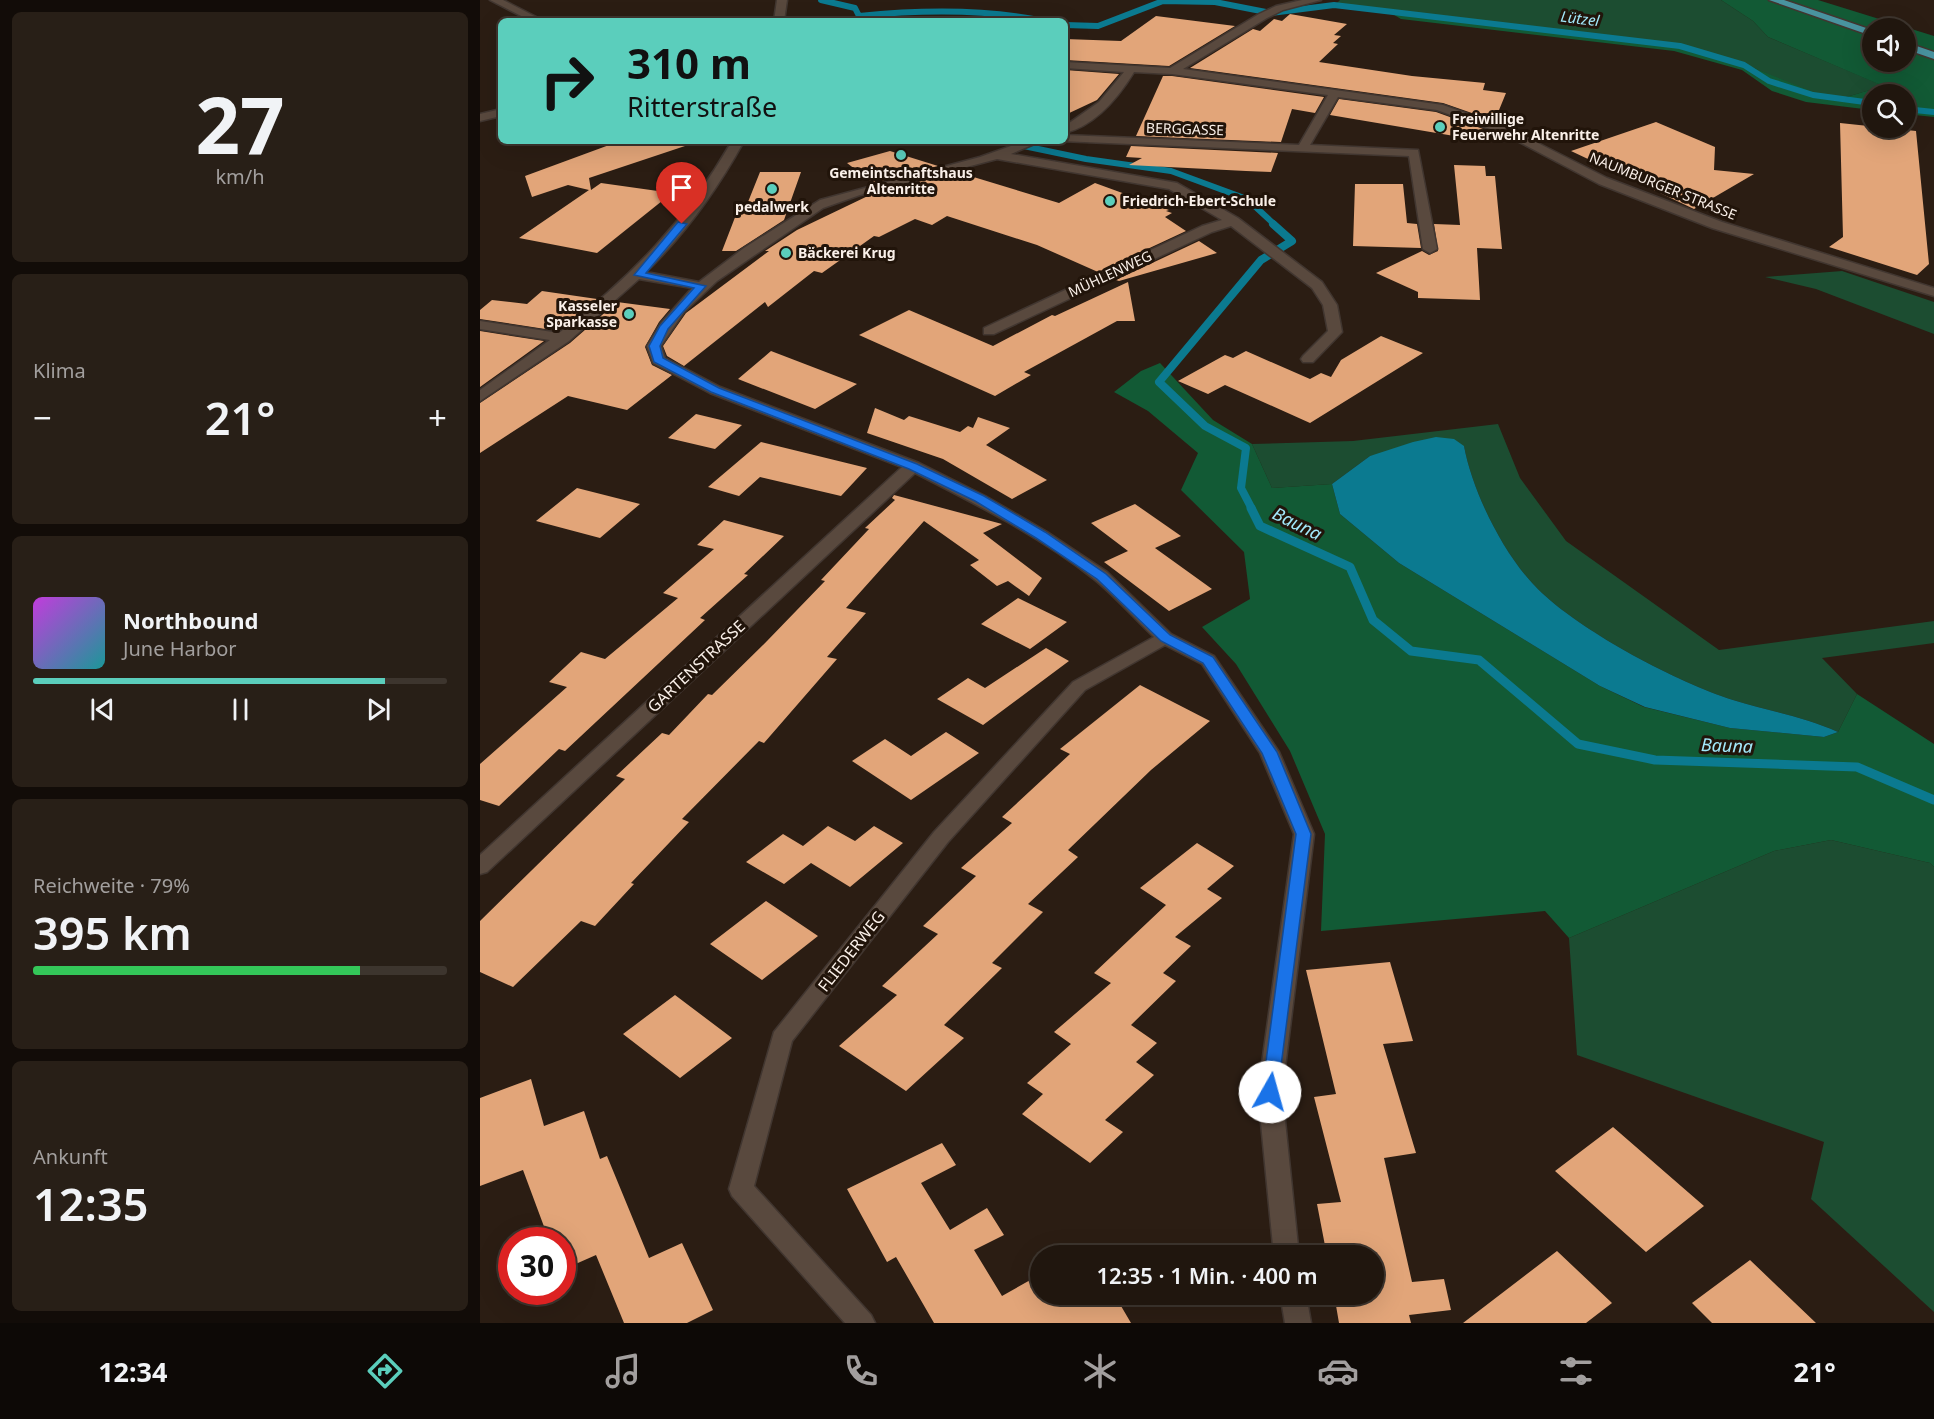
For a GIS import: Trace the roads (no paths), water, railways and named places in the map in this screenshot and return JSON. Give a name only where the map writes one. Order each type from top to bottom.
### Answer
[{"type":"main road","points":[[1774,0],[1862,30]]},
{"type":"main road","points":[[1916,49],[1934,56]]},
{"type":"street","points":[[495,0],[534,18]]},
{"type":"street","points":[[1172,71],[1263,16],[1280,8],[1316,0]]},
{"type":"street","points":[[516,8],[530,3]]},
{"type":"street","points":[[780,18],[782,3]]},
{"type":"street","name":"NAUMBURGER STRASSE","points":[[1068,65],[1172,71],[1438,107],[1508,132],[1603,181],[1716,225],[1934,292]]},
{"type":"street","points":[[1068,128],[1098,110],[1120,86],[1131,69]]},
{"type":"street","points":[[1303,148],[1334,94]]},
{"type":"street","points":[[480,118],[498,113]]},
{"type":"street","name":"BERGGASSE","points":[[1068,139],[1414,153],[1430,249]]},
{"type":"street","points":[[480,397],[564,338],[639,275],[718,180],[736,144]]},
{"type":"street","points":[[1028,144],[1004,153],[827,201],[727,264],[701,286],[663,328],[654,346],[658,360],[715,390],[913,466],[979,499],[1049,541],[1101,576],[1166,638],[1208,660],[1269,752],[1304,834],[1270,1092],[1285,1245]]},
{"type":"street","points":[[1004,153],[1173,186],[1233,221],[1317,285],[1330,305],[1335,332],[1308,359]]},
{"type":"street","name":"MÜHLENWEG","points":[[989,331],[1207,229],[1233,221]]},
{"type":"street","points":[[639,275],[701,286]]},
{"type":"street","points":[[480,325],[564,338]]},
{"type":"street","name":"GARTENSTRASSE","points":[[480,867],[913,466]]},
{"type":"street","name":"FLIEDERWEG","points":[[862,1323],[741,1189],[782,1038],[941,837],[1079,686],[1166,638]]},
{"type":"street","points":[[1295,1305],[1298,1323]]},
{"type":"water","points":[[1436,437],[1454,439],[1464,446],[1468,465],[1483,505],[1504,545],[1529,579],[1561,609],[1633,655],[1686,681],[1733,700],[1799,718],[1838,732],[1824,737],[1730,728],[1645,707],[1600,686],[1399,563],[1340,514],[1332,484],[1370,456]]},
{"type":"waterway","name":"Bauna","points":[[821,0],[855,8],[859,16]]},
{"type":"waterway","name":"Lützel","points":[[1068,25],[1098,26],[1163,1],[1215,2],[1271,13],[1334,5],[1680,46],[1744,65],[1769,81],[1813,95],[1862,102]]},
{"type":"waterway","name":"Lützel","points":[[859,16],[952,12],[1028,18]]},
{"type":"waterway","name":"Lützel","points":[[859,16],[863,18]]},
{"type":"waterway","name":"Lützel","points":[[1916,110],[1934,112]]},
{"type":"waterway","name":"Bauna","points":[[1014,144],[1086,159],[1171,171],[1247,199],[1275,225]]},
{"type":"waterway","name":"Bauna","points":[[1252,509],[1241,488],[1246,448],[1205,426],[1159,382],[1261,260],[1292,241],[1273,224]]},
{"type":"waterway","name":"Bauna","points":[[1251,508],[1260,526],[1350,567],[1373,620],[1411,651],[1479,660],[1578,744],[1655,760],[1857,767],[1934,800]]},
{"type":"place","name":"Freiwillige Feuerwehr Altenritte","points":[[1440,127]]},
{"type":"place","name":"Gemeintschaftshaus Altenritte","points":[[901,155]]},
{"type":"place","name":"pedalwerk","points":[[772,189]]},
{"type":"place","name":"Friedrich-Ebert-Schule","points":[[1110,201]]},
{"type":"place","name":"Bäckerei Krug","points":[[786,253]]},
{"type":"place","name":"Kasseler Sparkasse","points":[[629,314]]}]
